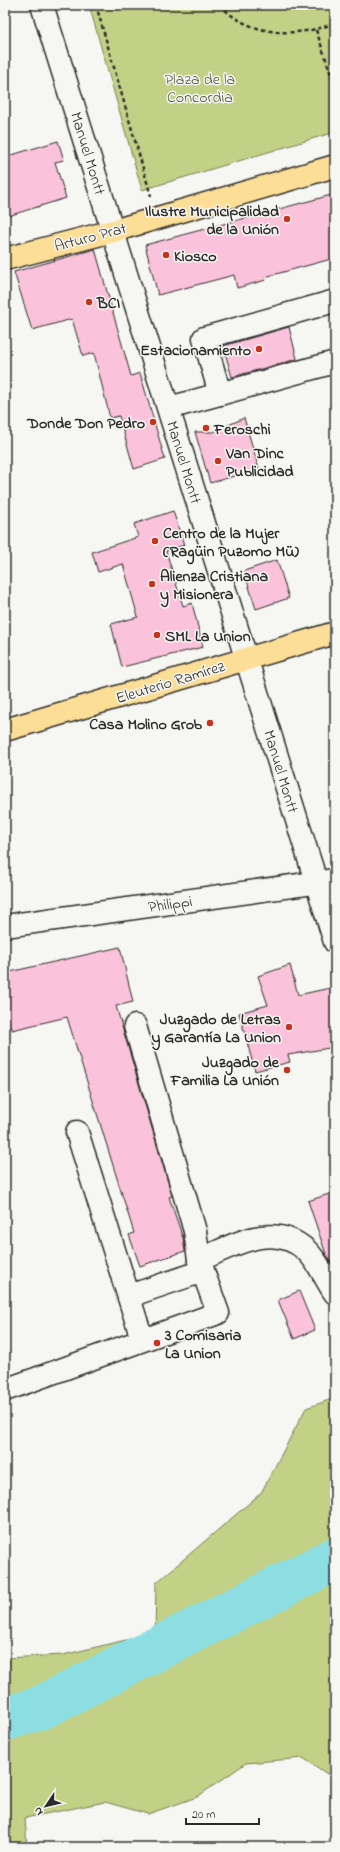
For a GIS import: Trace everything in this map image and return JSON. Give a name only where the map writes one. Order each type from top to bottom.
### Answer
[{"type":"main road","name":"Arturo Prat","points":[[5,259],[113,230],[335,166]]},
{"type":"main road","name":"Eleuterio Ramírez","points":[[5,730],[335,633]]},
{"type":"street","name":"Manuel Montt","points":[[42,5],[247,658],[326,882],[335,942]]},
{"type":"street","points":[[220,394],[204,338],[335,301]]},
{"type":"street","points":[[169,408],[335,362]]},
{"type":"street","name":"Philippi","points":[[5,926],[326,882]]},
{"type":"street","points":[[5,1390],[142,1339],[218,1313],[201,1266],[195,1231],[135,1026]]},
{"type":"street","points":[[77,1132],[142,1339]]},
{"type":"street","points":[[129,1296],[201,1266],[255,1237],[276,1236],[286,1238],[306,1250],[335,1293]]},
{"type":"path","points":[[96,5],[151,196]]},
{"type":"path","points":[[220,5],[241,21],[259,29],[278,33],[297,33],[316,30],[335,23]]},
{"type":"path","points":[[316,30],[335,86]]},
{"type":"green space","name":"Plaza de la Concordia","points":[[89,5],[335,5],[335,132],[142,190]]},
{"type":"green space","points":[[335,1398],[335,1779],[303,1758],[246,1763],[197,1797],[148,1814],[105,1802],[25,1818],[27,1847],[5,1847],[5,1658],[63,1655],[155,1633],[156,1583],[261,1493],[306,1408]]},
{"type":"building","points":[[58,141],[64,160],[55,162],[66,198],[5,217],[5,157]]},
{"type":"building","name":"Ilustre Municipalidad de la Unión","points":[[335,194],[335,258],[265,277],[266,280],[237,288],[234,275],[158,295],[145,245]]},
{"type":"building","points":[[95,249],[131,376],[140,373],[165,459],[134,469],[119,416],[110,418],[94,353],[83,356],[72,319],[32,330],[14,272]]},
{"type":"building","name":"Estacionamiento","points":[[289,327],[297,359],[232,377],[223,346]]},
{"type":"building","points":[[244,418],[259,469],[210,483],[195,432],[213,432]]},
{"type":"building","points":[[173,511],[184,545],[166,551],[183,606],[192,603],[203,647],[122,667],[111,624],[138,617],[123,564],[98,572],[92,552],[138,537],[134,524]]},
{"type":"building","points":[[277,560],[289,598],[256,609],[244,571]]},
{"type":"building","points":[[120,947],[133,1002],[116,1006],[172,1196],[169,1197],[183,1238],[185,1251],[140,1266],[129,1235],[134,1233],[67,1017],[12,1030],[12,1027],[5,1028],[5,973]]},
{"type":"building","name":"Juzgado de Letras y Garantía La Union","points":[[290,965],[298,995],[330,988],[335,1010],[335,1047],[288,1055],[290,1062],[255,1071],[239,1013],[268,1005],[258,976]]},
{"type":"building","points":[[335,1192],[335,1269],[326,1254],[308,1201]]},
{"type":"building","points":[[299,1291],[315,1330],[294,1339],[278,1300]]},
{"type":"waterway","points":[[5,1719],[40,1708],[335,1559]]},
{"type":"place","name":"Ilustre Municipalidad de la Unión","points":[[287,219]]},
{"type":"place","name":"Kiosco","points":[[166,255]]},
{"type":"place","name":"BCI","points":[[89,302]]},
{"type":"place","name":"Estacionamiento","points":[[259,349]]},
{"type":"place","name":"Donde Don Pedro","points":[[153,422]]},
{"type":"place","name":"Feroschi","points":[[206,428]]},
{"type":"place","name":"Van Dinc Publicidad","points":[[218,461]]},
{"type":"place","name":"Centro de la Mujer (Ragüin Puzomo Mü)","points":[[155,541]]},
{"type":"place","name":"Alienza Cristiana y Misionera","points":[[152,584]]},
{"type":"place","name":"SML La Union","points":[[157,635]]},
{"type":"place","name":"Casa Molino Grob","points":[[210,723]]},
{"type":"place","name":"Juzgado de Letras y Garantía La Union","points":[[289,1027]]},
{"type":"place","name":"Juzgado de Familia La Unión","points":[[287,1070]]},
{"type":"place","name":"3 Comisaria La Union","points":[[157,1343]]}]
